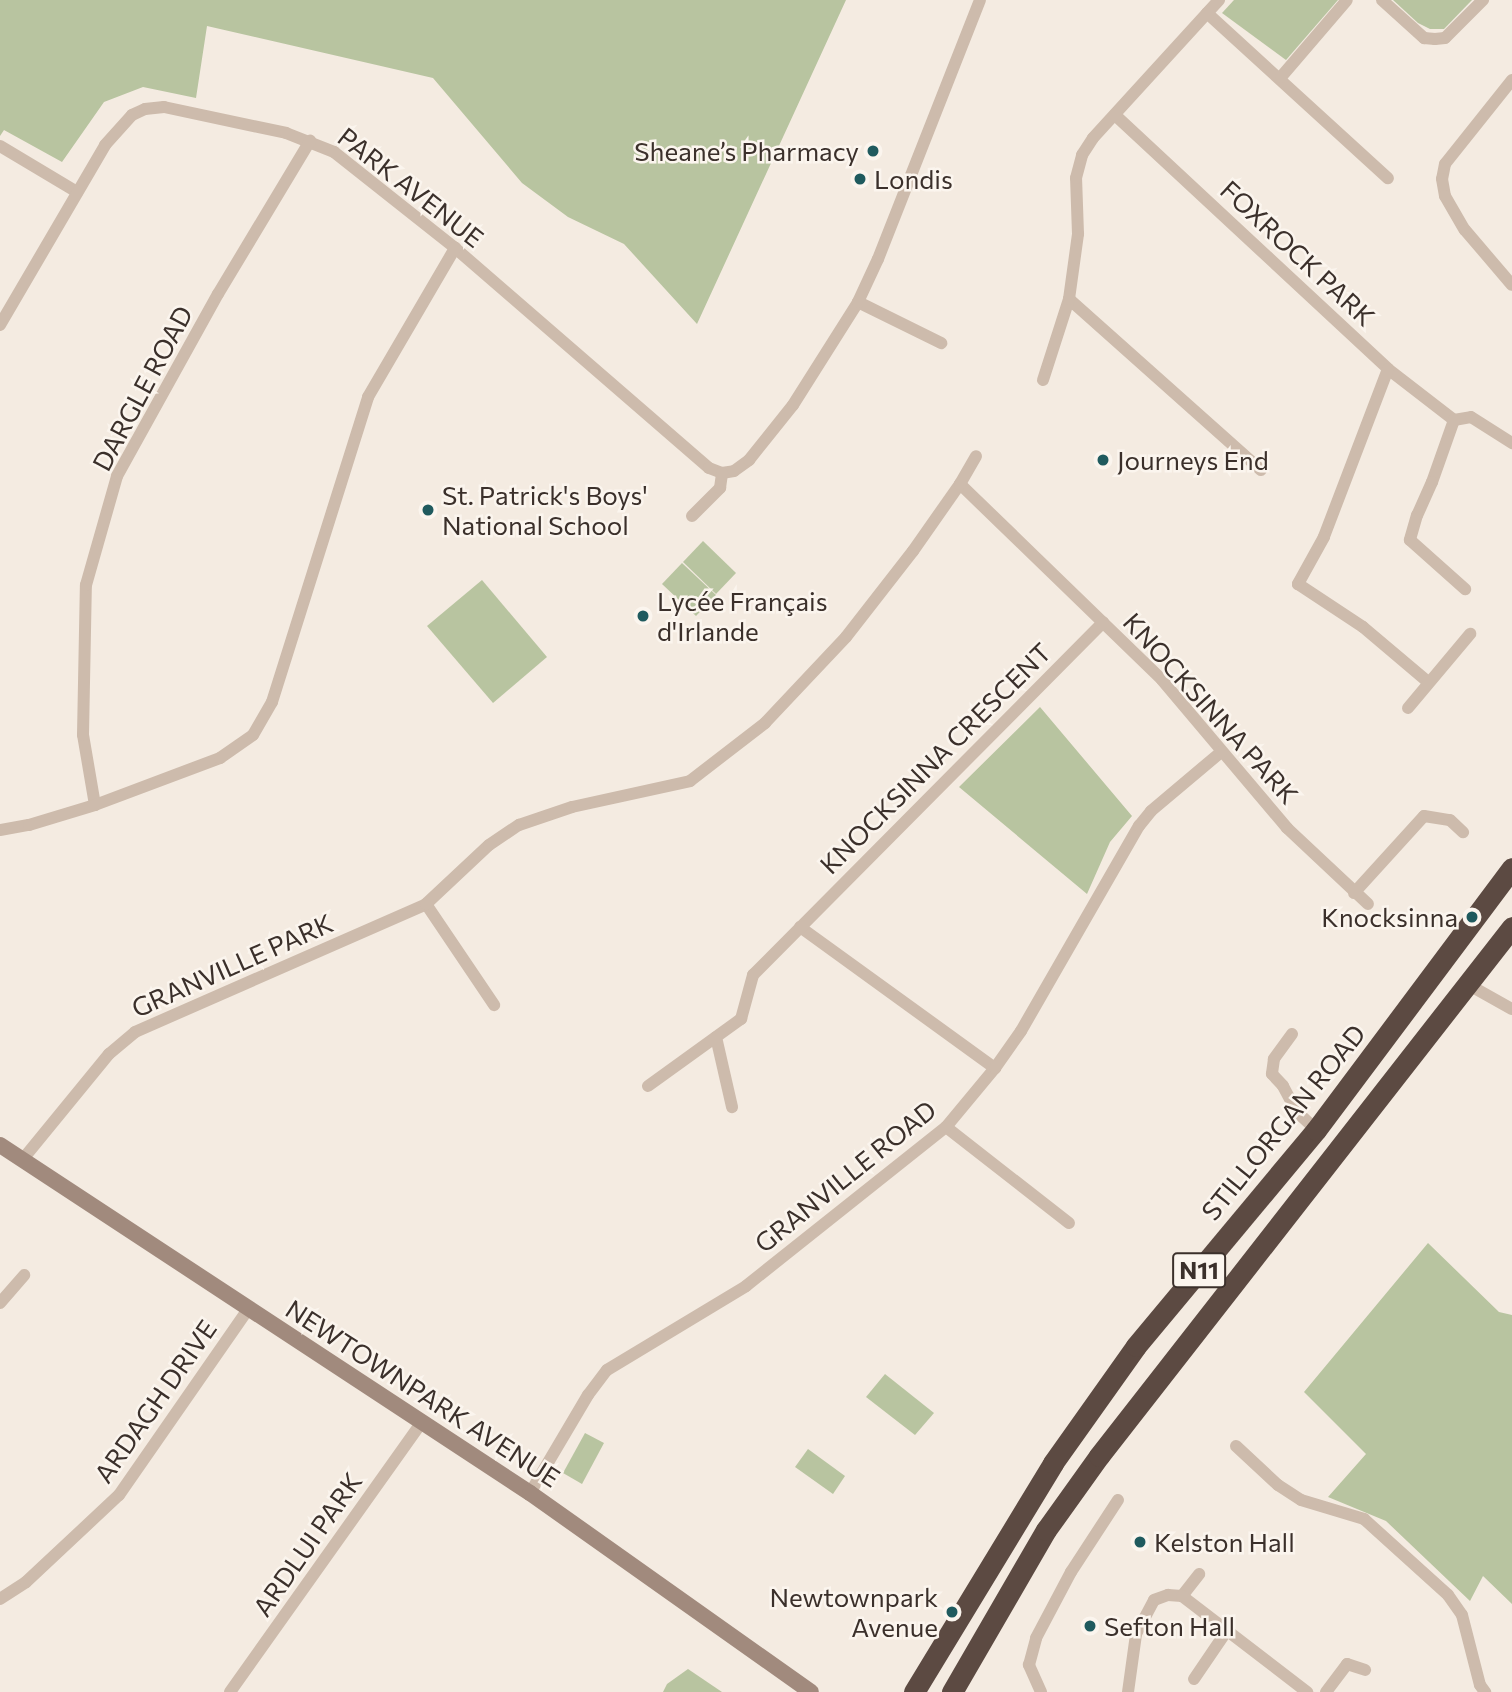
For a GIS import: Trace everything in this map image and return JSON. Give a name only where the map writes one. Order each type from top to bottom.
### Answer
[{"type":"highway","name":"STILLORGAN ROAD","points":[[914,1692],[1053,1463],[1136,1346],[1316,1130],[1512,867]]},
{"type":"highway","name":"N11","points":[[958,1686],[1039,1541],[1116,1433],[1512,927]]},
{"type":"main road","name":"NEWTOWNPARK AVENUE","points":[[0,1145],[530,1493],[811,1692]]},
{"type":"street","points":[[692,516],[720,488],[722,473],[739,468],[767,439],[793,405],[858,302],[878,259],[980,0]]},
{"type":"street","points":[[1043,380],[1069,299],[1078,234],[1076,178],[1079,167],[1093,138],[1219,0]]},
{"type":"street","points":[[1281,77],[1347,0]]},
{"type":"street","points":[[1382,0],[1424,38],[1435,39],[1445,38],[1483,0]]},
{"type":"street","points":[[1207,13],[1281,77],[1388,178]]},
{"type":"street","points":[[1512,80],[1446,164],[1442,179],[1446,196],[1465,230],[1512,285]]},
{"type":"street","name":"PARK AVENUE","points":[[77,192],[105,145],[132,115],[145,109],[164,107],[310,141],[334,152],[376,182],[709,468],[722,473]]},
{"type":"street","name":"FOXROCK PARK","points":[[1115,115],[1388,369],[1454,420],[1471,417],[1512,443]]},
{"type":"street","name":"DARGLE ROAD","points":[[95,805],[83,735],[86,585],[117,476],[218,294],[310,141]]},
{"type":"street","points":[[0,146],[77,192],[0,325]]},
{"type":"street","points":[[0,830],[29,825],[95,805],[220,758],[253,735],[272,702],[368,397],[455,248]]},
{"type":"street","points":[[1069,299],[1261,470]]},
{"type":"street","points":[[858,302],[942,343]]},
{"type":"street","points":[[1388,369],[1324,537],[1298,584],[1363,627],[1428,682]]},
{"type":"street","points":[[1454,420],[1417,515],[1410,541],[1465,589]]},
{"type":"street","name":"GRANVILLE PARK","points":[[23,1158],[108,1054],[135,1032],[426,905],[489,845],[519,825],[572,807],[691,781],[765,723],[846,637],[913,551],[960,484],[976,456]]},
{"type":"street","name":"KNOCKSINNA PARK","points":[[960,484],[1162,680],[1287,828],[1354,894],[1368,904]]},
{"type":"street","name":"KNOCKSINNA CRESCENT","points":[[716,1037],[741,1019],[753,975],[1103,622]]},
{"type":"street","points":[[1408,708],[1470,634]]},
{"type":"street","name":"GRANVILLE ROAD","points":[[530,1493],[588,1395],[607,1370],[746,1286],[946,1127],[995,1068],[1021,1031],[1134,832],[1151,811],[1221,752]]},
{"type":"street","points":[[1354,894],[1424,816],[1450,820],[1464,832]]},
{"type":"street","points":[[426,905],[494,1005]]},
{"type":"street","points":[[800,926],[995,1068]]},
{"type":"street","points":[[1469,985],[1512,1009]]},
{"type":"street","points":[[1292,1034],[1274,1059],[1272,1074],[1283,1086],[1297,1112],[1316,1130]]},
{"type":"street","points":[[648,1086],[716,1037],[732,1107]]},
{"type":"street","points":[[946,1127],[1069,1223]]},
{"type":"street","points":[[0,1303],[24,1275]]},
{"type":"street","name":"ARDAGH DRIVE","points":[[0,1599],[26,1582],[120,1495],[249,1308]]},
{"type":"street","name":"ARDLUI PARK","points":[[230,1692],[422,1422]]},
{"type":"street","points":[[1236,1446],[1278,1485],[1301,1500],[1364,1520],[1448,1595],[1462,1615],[1480,1685],[1485,1692]]},
{"type":"street","points":[[1041,1692],[1028,1665],[1036,1638],[1071,1572],[1118,1500]]},
{"type":"street","points":[[1182,1596],[1199,1574]]},
{"type":"street","points":[[1128,1692],[1136,1634],[1154,1600],[1168,1595],[1182,1596],[1307,1692]]},
{"type":"street","points":[[1194,1679],[1226,1632]]},
{"type":"street","points":[[1326,1692],[1347,1664],[1365,1670]]},
{"type":"green space","points":[[0,0],[846,0],[697,324],[624,244],[568,217],[522,183],[433,78],[207,26],[196,98],[143,87],[104,102],[62,162],[4,130],[0,136]]},
{"type":"green space","points":[[1234,0],[1338,0],[1286,60],[1222,13]]},
{"type":"green space","points":[[1393,0],[1472,0],[1444,29],[1430,29],[1418,23]]},
{"type":"green space","points":[[703,541],[736,573],[716,594],[683,562]]},
{"type":"green space","points":[[682,563],[716,595],[696,616],[662,584]]},
{"type":"green space","points":[[482,580],[547,657],[493,703],[427,626]]},
{"type":"green space","points":[[1040,707],[1132,816],[1110,842],[1087,894],[959,787]]},
{"type":"green space","points":[[1428,1243],[1499,1312],[1512,1315],[1512,1604],[1483,1576],[1470,1601],[1386,1521],[1328,1497],[1366,1454],[1304,1392]]},
{"type":"green space","points":[[885,1374],[934,1413],[915,1435],[866,1397]]},
{"type":"green space","points":[[585,1433],[604,1443],[582,1484],[563,1473]]},
{"type":"green space","points":[[808,1449],[845,1476],[833,1494],[795,1467]]},
{"type":"green space","points":[[688,1669],[722,1692],[663,1692],[667,1684]]},
{"type":"place","name":"Sheane’s Pharmacy","points":[[873,151]]},
{"type":"place","name":"Londis","points":[[860,179]]},
{"type":"place","name":"Journeys End","points":[[1103,460]]},
{"type":"place","name":"St. Patrick's Boys' National School","points":[[428,510]]},
{"type":"place","name":"Lycée Français d'Irlande","points":[[643,616]]},
{"type":"place","name":"Knocksinna","points":[[1472,917]]},
{"type":"place","name":"Kelston Hall","points":[[1140,1542]]},
{"type":"place","name":"Newtownpark Avenue","points":[[952,1612]]},
{"type":"place","name":"Sefton Hall","points":[[1090,1626]]}]
